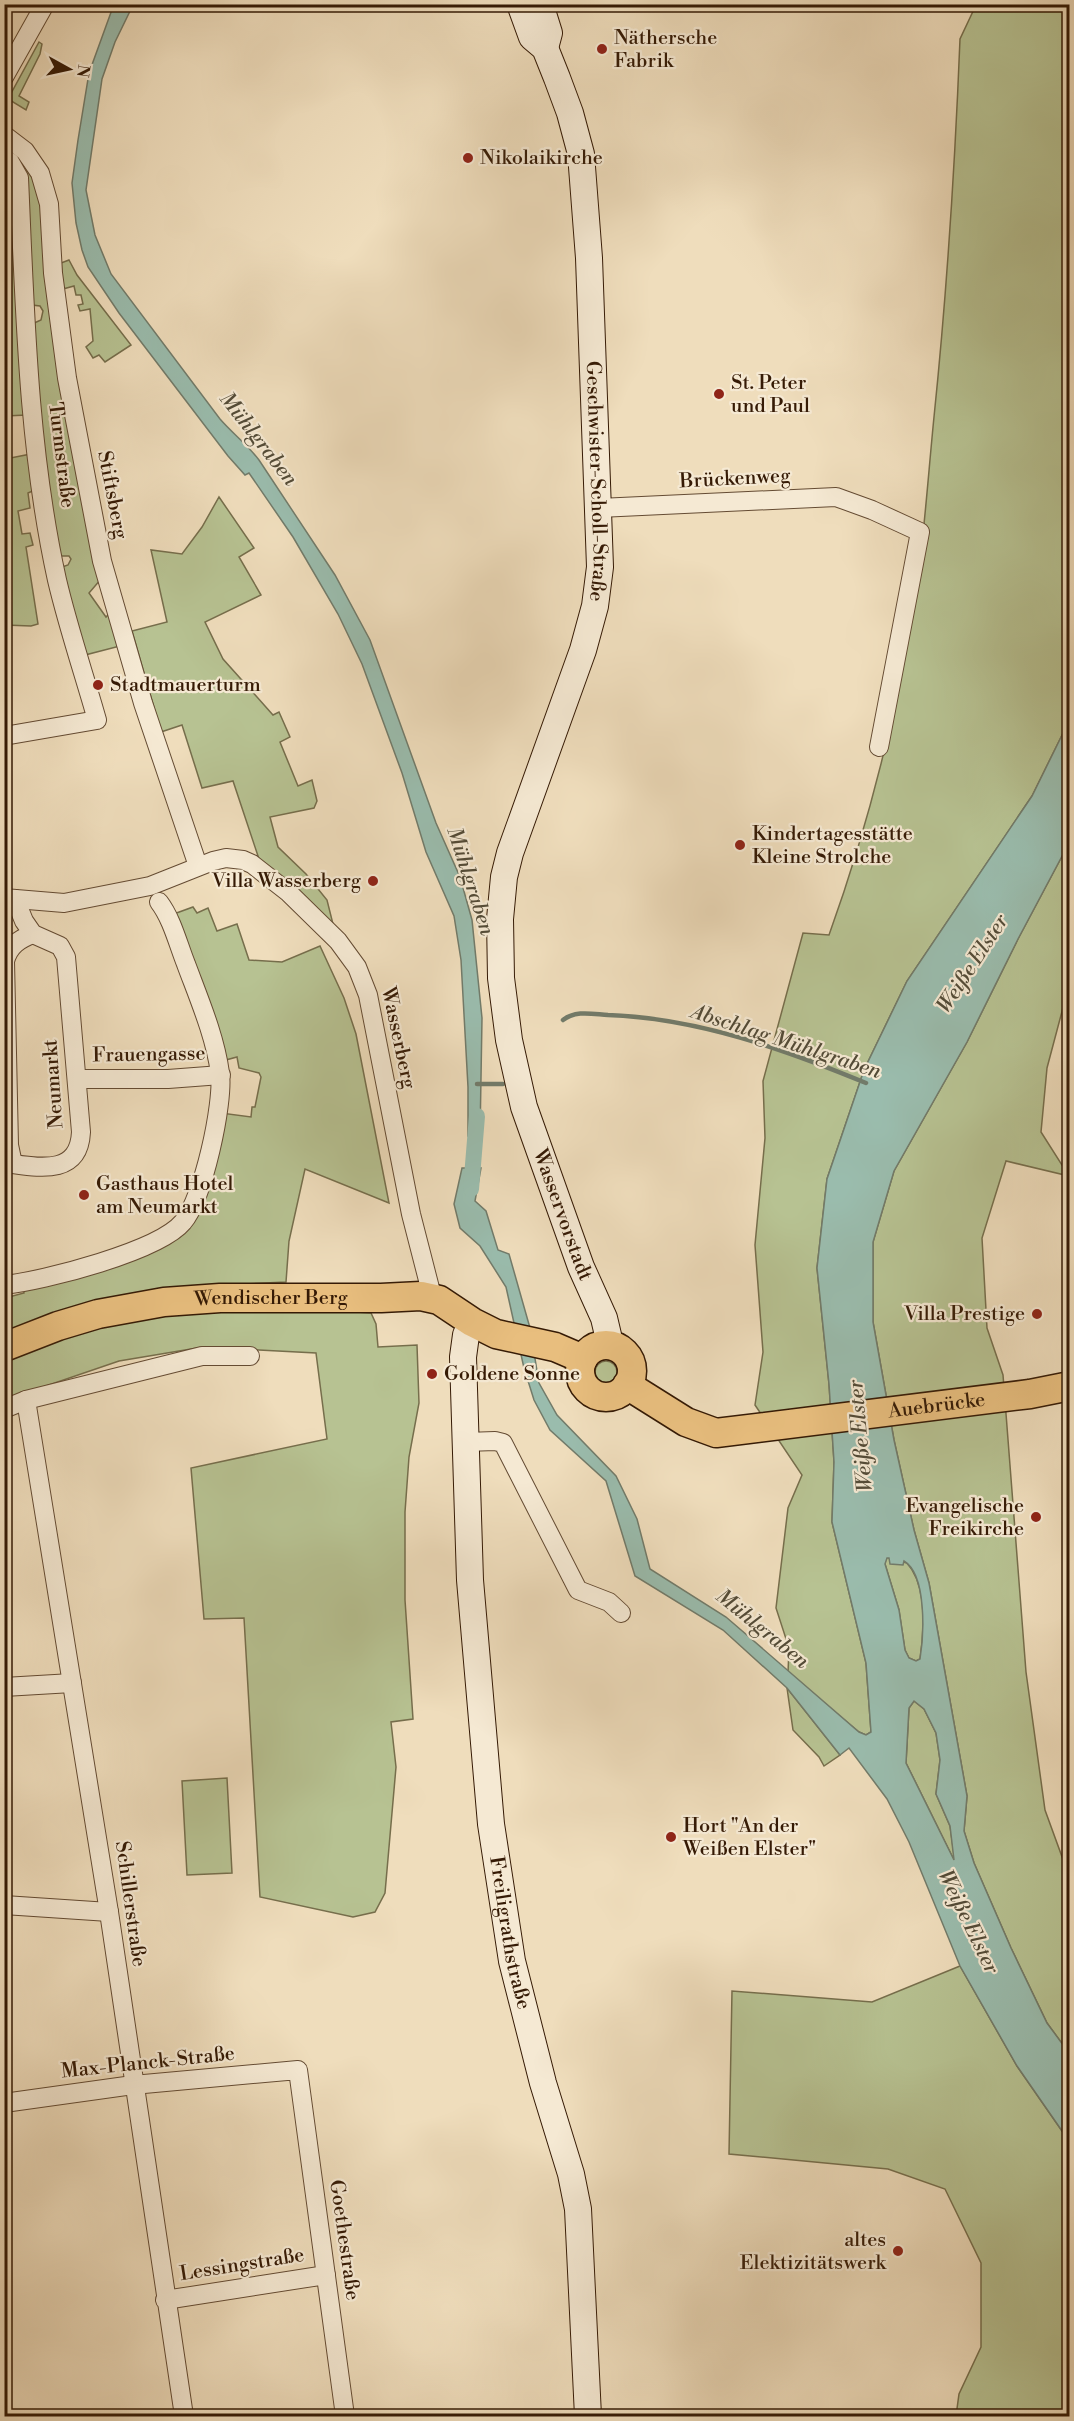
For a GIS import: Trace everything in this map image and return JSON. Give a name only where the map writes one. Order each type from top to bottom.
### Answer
[{"type":"main road","name":"Wendischer Berg","points":[[4,1347],[58,1326],[98,1314],[164,1302],[220,1298],[430,1298],[448,1305],[472,1322],[496,1334],[562,1349],[582,1359]]},
{"type":"main road","points":[[607,1345],[616,1347],[627,1357],[632,1371],[627,1385],[614,1396],[597,1395],[589,1391],[580,1376],[582,1359],[591,1350],[607,1345]]},
{"type":"main road","name":"Auebrücke","points":[[627,1385],[695,1426],[716,1433],[1029,1394],[1070,1386]]},
{"type":"street","points":[[4,76],[45,4]]},
{"type":"street","name":"Geschwister-Scholl-Straße","points":[[518,1083],[501,978],[500,919],[504,877],[526,804],[583,650],[595,606],[600,567],[584,179],[581,154],[570,113],[545,48],[532,37],[520,4]]},
{"type":"street","name":"Geschwister-Scholl-Straße","points":[[540,4],[549,33],[545,48]]},
{"type":"street","name":"Stiftsberg","points":[[4,135],[25,151],[40,173],[49,204],[53,273],[67,378],[102,561],[143,703],[198,866]]},
{"type":"street","name":"Turmstraße","points":[[4,158],[19,178],[27,347],[38,468],[57,581],[97,720],[4,736]]},
{"type":"street","name":"Brückenweg","points":[[599,508],[836,497],[872,510],[920,532],[879,747]]},
{"type":"street","name":"Wasserberg","points":[[154,894],[198,866],[226,858],[252,864],[289,893],[330,933],[357,967],[368,995],[411,1214],[430,1288],[430,1298]]},
{"type":"street","points":[[4,1285],[59,1274],[134,1252],[167,1236],[184,1222],[207,1164],[219,1100],[221,1075],[204,1014],[176,939],[154,894],[64,903],[10,898]]},
{"type":"street","points":[[10,898],[33,934]]},
{"type":"street","name":"Neumarkt","points":[[33,934],[60,946],[66,957],[81,1132],[76,1152],[62,1164],[51,1168],[9,1168],[6,1090],[6,958],[11,947],[20,939],[33,934]]},
{"type":"street","name":"Frauengasse","points":[[78,1079],[168,1079],[221,1075]]},
{"type":"street","name":"Wasservorstadt","points":[[518,1083],[540,1157],[581,1267],[604,1318],[608,1335],[607,1345]]},
{"type":"street","name":"Freiligrathstraße","points":[[472,1322],[466,1335],[463,1357],[470,1580],[491,1824],[512,1961],[545,2090],[571,2174],[578,2209],[588,2416]]},
{"type":"street","points":[[4,1409],[26,1400],[202,1356],[250,1356]]},
{"type":"street","name":"Schillerstraße","points":[[26,1400],[108,1912],[184,2416]]},
{"type":"street","points":[[466,1442],[503,1443],[578,1590],[609,1602],[621,1613]]},
{"type":"street","points":[[4,1687],[72,1683]]},
{"type":"street","points":[[4,1905],[108,1912]]},
{"type":"street","name":"Max-Planck-Straße","points":[[4,2103],[133,2085],[297,2070]]},
{"type":"street","name":"Goethestraße","points":[[297,2070],[345,2416]]},
{"type":"street","name":"Lessingstraße","points":[[165,2300],[326,2275]]},
{"type":"green space","points":[[976,5],[1069,5],[1069,721],[1032,796],[907,981],[864,1070],[827,1179],[817,1268],[829,1384],[834,1462],[832,1522],[866,1663],[871,1732],[866,1735],[859,1732],[788,1673],[789,1648],[776,1608],[788,1508],[802,1475],[755,1405],[763,1352],[755,1245],[765,1138],[763,1081],[803,933],[829,935],[842,897],[886,744],[903,665],[921,548],[939,370],[956,134],[960,39]]},
{"type":"green space","points":[[39,42],[42,44],[40,54],[19,96],[29,102],[26,110],[8,99]]},
{"type":"green space","points":[[4,143],[22,156],[36,176],[101,579],[89,593],[106,617],[111,612],[120,646],[85,655],[62,567],[68,565],[71,559],[69,556],[60,556],[46,491],[32,324],[41,320],[43,311],[40,306],[32,305],[29,256]]},
{"type":"green space","points":[[4,222],[18,223],[27,415],[5,416]]},
{"type":"green space","points":[[69,260],[77,275],[131,345],[105,362],[99,355],[93,358],[86,347],[93,341],[90,309],[80,311],[78,305],[83,304],[81,295],[76,295],[74,286],[63,289],[61,263]]},
{"type":"green space","points":[[31,454],[37,489],[28,493],[30,508],[18,511],[22,534],[30,533],[33,545],[26,547],[38,624],[5,625],[5,459]]},
{"type":"green space","points":[[219,497],[254,548],[239,557],[261,595],[205,622],[223,659],[273,715],[279,712],[290,737],[280,742],[298,786],[312,780],[317,801],[314,808],[270,817],[278,847],[306,874],[327,900],[334,928],[260,862],[233,781],[202,788],[182,725],[161,732],[132,631],[167,622],[151,550],[182,554],[202,527]]},
{"type":"green space","points":[[1069,843],[1069,985],[1047,1068],[1041,1132],[1069,1176],[1006,1161],[982,1238],[987,1328],[1003,1375],[1026,1672],[1045,1810],[1069,1876],[1069,2053],[1047,2023],[1011,1948],[974,1863],[964,1831],[967,1796],[929,1583],[914,1530],[894,1440],[873,1322],[873,1242],[894,1171],[967,1042]]},
{"type":"green space","points":[[193,907],[197,913],[208,908],[217,931],[237,924],[249,960],[282,962],[320,946],[344,998],[356,1034],[389,1203],[305,1169],[289,1241],[286,1282],[225,1285],[5,1334],[5,1298],[24,1293],[23,1287],[181,1234],[221,1113],[251,1117],[261,1077],[259,1073],[239,1068],[237,1057],[222,1061],[171,915]]},
{"type":"green space","points":[[300,1308],[371,1313],[376,1324],[378,1347],[417,1345],[419,1403],[409,1457],[405,1512],[405,1600],[413,1719],[391,1722],[396,1767],[385,1893],[375,1912],[353,1917],[260,1897],[244,1618],[204,1619],[191,1468],[327,1439],[316,1353],[203,1347],[119,1361],[5,1400],[5,1357],[27,1348],[147,1314]]},
{"type":"green space","points":[[606,1361],[614,1364],[617,1372],[614,1380],[606,1383],[598,1380],[595,1372],[598,1364]]},
{"type":"green space","points":[[886,1557],[907,1563],[918,1583],[923,1622],[920,1659],[916,1661],[909,1658],[905,1650],[899,1610],[885,1564]]},
{"type":"green space","points":[[787,1688],[840,1755],[824,1766],[819,1757],[793,1730]]},
{"type":"green space","points":[[914,1701],[924,1709],[936,1733],[940,1760],[936,1794],[950,1826],[955,1862],[906,1763],[909,1708]]},
{"type":"green space","points":[[227,1778],[232,1873],[187,1875],[182,1781]]},
{"type":"green space","points":[[960,1966],[1017,2066],[1069,2141],[1069,2416],[956,2416],[959,2394],[981,2347],[981,2263],[945,2189],[888,2169],[729,2154],[732,1991],[872,2002]]},
{"type":"green space","points":[[850,2414],[938,2414],[938,2416],[850,2416]]},
{"type":"water","points":[[114,4],[133,5],[115,42],[102,79],[86,190],[95,235],[111,274],[220,419],[259,460],[335,575],[370,640],[436,823],[460,877],[472,920],[482,1018],[480,1136],[468,1136],[468,1087],[461,960],[454,916],[426,852],[402,773],[362,664],[338,614],[293,537],[249,473],[245,475],[228,456],[119,313],[88,267],[82,250],[76,223],[72,183],[89,73]]},
{"type":"water","name":"Weiße Elster","points":[[1069,721],[1069,843],[967,1042],[894,1171],[873,1242],[873,1322],[894,1440],[914,1530],[929,1583],[967,1796],[964,1831],[974,1863],[1011,1948],[1047,2023],[1069,2053],[1069,2141],[1017,2066],[960,1966],[909,1842],[887,1799],[849,1748],[840,1755],[787,1688],[723,1630],[635,1576],[606,1481],[550,1430],[534,1400],[524,1368],[506,1287],[480,1246],[460,1228],[454,1204],[462,1168],[481,1168],[475,1201],[486,1211],[498,1250],[509,1254],[530,1328],[539,1383],[557,1415],[616,1476],[637,1519],[650,1569],[726,1617],[859,1732],[866,1735],[871,1732],[866,1663],[832,1522],[834,1462],[829,1384],[817,1268],[827,1179],[864,1070],[907,981],[1032,796]],"holes":[[[887,1558],[890,1564],[903,1565],[904,1561],[917,1579],[923,1621],[920,1659],[916,1661],[909,1658],[905,1650],[899,1610],[885,1564]],[[914,1701],[924,1709],[936,1733],[940,1760],[936,1794],[950,1826],[954,1860],[906,1763],[909,1708]]]},
{"type":"waterway","name":"Abschlag Mühlgraben","points":[[563,1020],[573,1015],[590,1014],[641,1017],[674,1022],[772,1047],[866,1083]]},
{"type":"waterway","name":"Abschlag Mühlgraben","points":[[477,1084],[503,1084]]},
{"type":"waterway","name":"Mühlgraben","points":[[471,1189],[477,1116]]},
{"type":"place","name":"Näthersche Fabrik","points":[[602,49]]},
{"type":"place","name":"Nikolaikirche","points":[[468,158]]},
{"type":"place","name":"St. Peter und Paul","points":[[719,394]]},
{"type":"place","name":"Stadtmauerturm","points":[[98,685]]},
{"type":"place","name":"Kindertagesstätte Kleine Strolche","points":[[740,845]]},
{"type":"place","name":"Villa Wasserberg","points":[[373,881]]},
{"type":"place","name":"Gasthaus Hotel am Neumarkt","points":[[84,1195]]},
{"type":"place","name":"Villa Prestige","points":[[1037,1314]]},
{"type":"place","name":"Goldene Sonne","points":[[432,1374]]},
{"type":"place","name":"Evangelische Freikirche","points":[[1036,1517]]},
{"type":"place","name":"Hort \"An der Weißen Elster\"","points":[[671,1837]]},
{"type":"place","name":"altes Elektizitätswerk","points":[[898,2251]]}]
